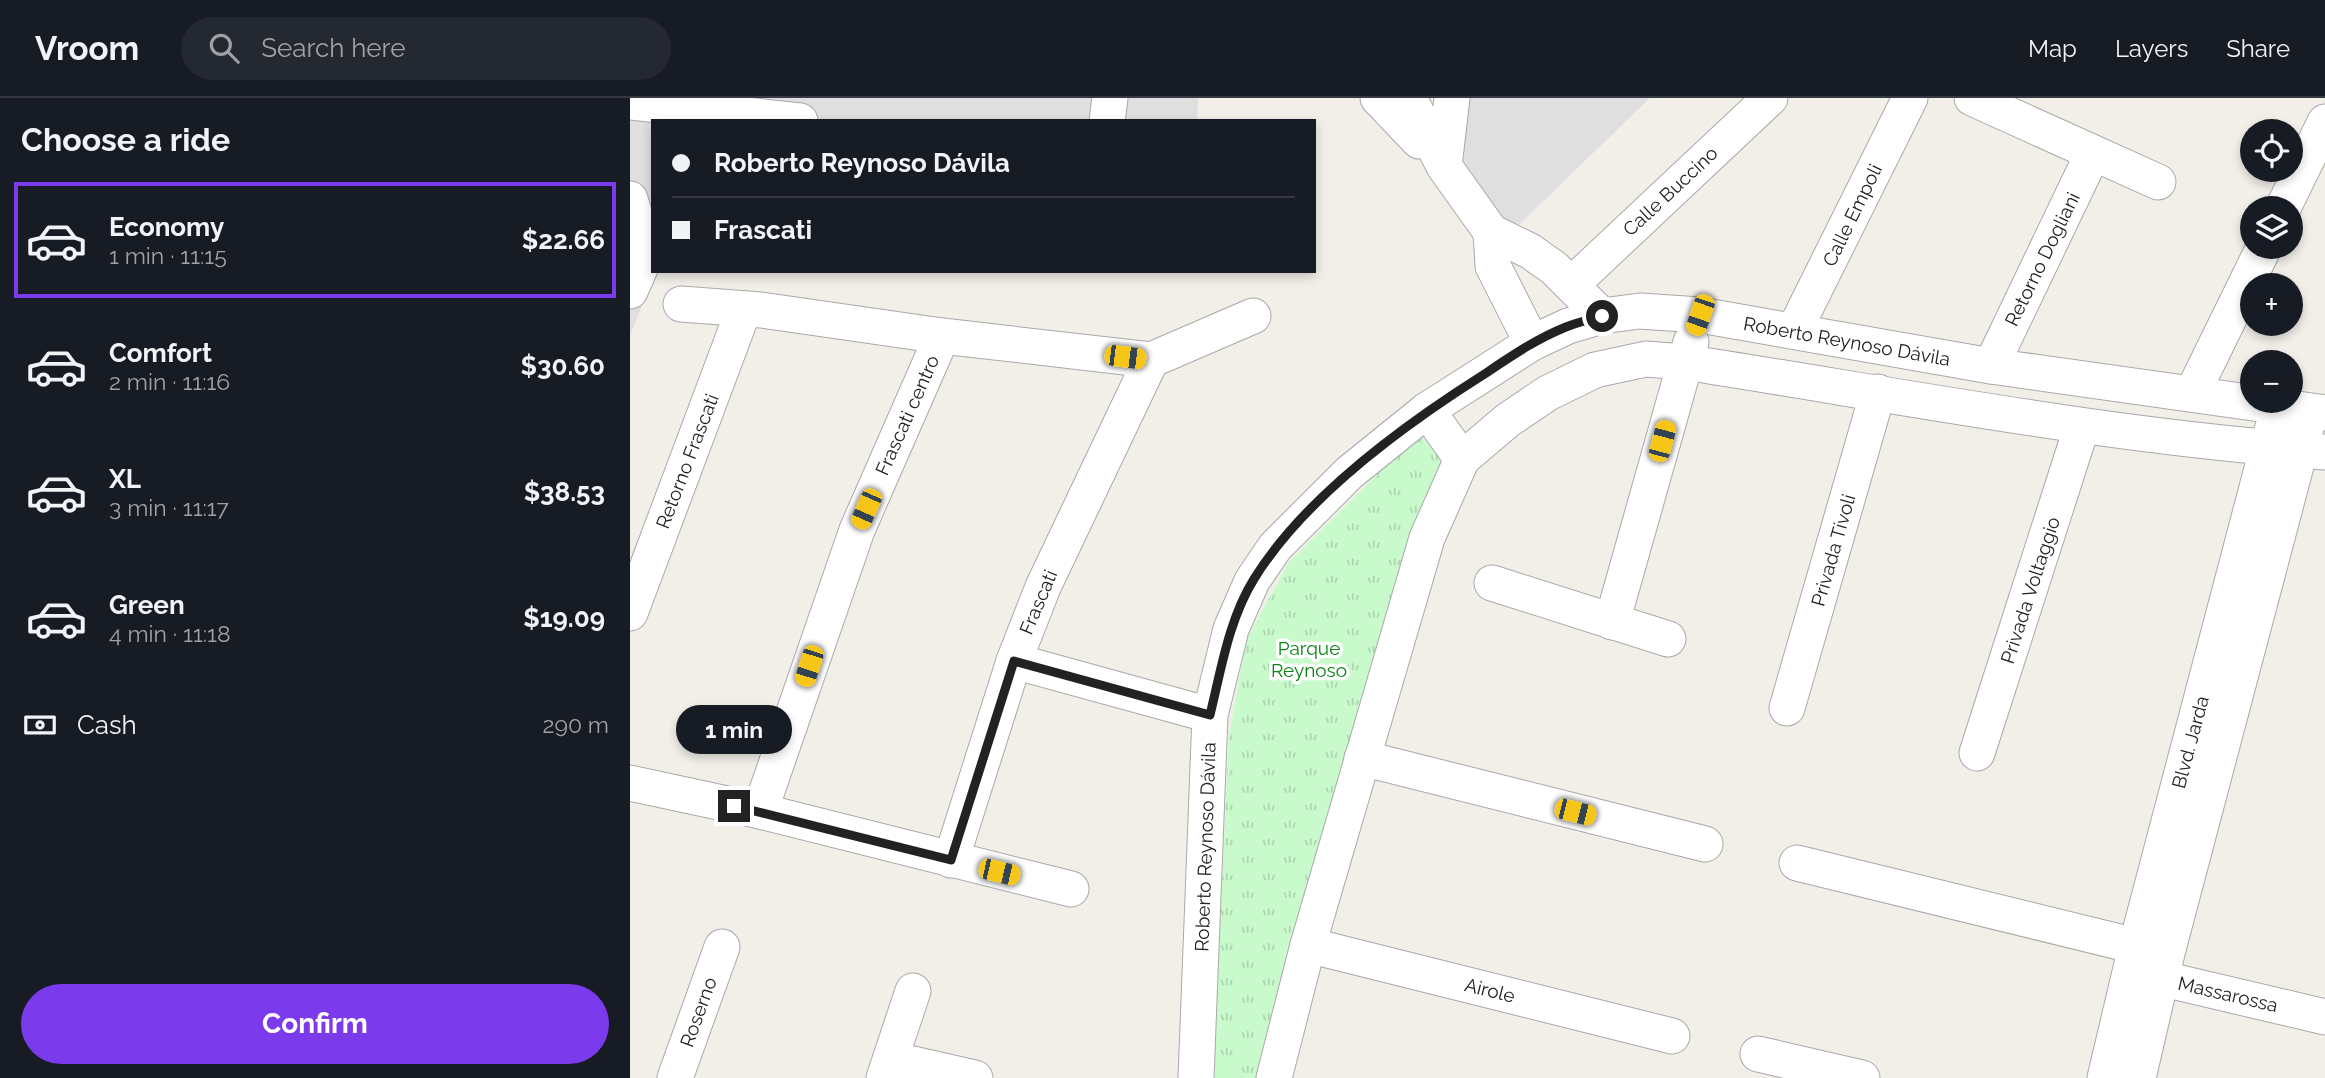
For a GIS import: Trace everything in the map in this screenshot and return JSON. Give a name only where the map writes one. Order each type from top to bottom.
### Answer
[{"type":"street","points":[[1107,119],[1110,98]]},
{"type":"street","points":[[1378,98],[1444,166]]},
{"type":"street","points":[[1409,98],[1444,166],[1491,232],[1530,251],[1554,268],[1602,316]]},
{"type":"street","points":[[1444,166],[1452,98]]},
{"type":"street","name":"Calle Buccino","points":[[1571,285],[1770,98]]},
{"type":"street","name":"Calle Empoli","points":[[1794,331],[1910,98]]},
{"type":"street","points":[[1972,98],[2158,182]]},
{"type":"street","points":[[630,102],[675,114],[764,119]]},
{"type":"street","points":[[2289,196],[2325,122]]},
{"type":"street","name":"Retorno Dogliani","points":[[1991,366],[2093,153]]},
{"type":"street","points":[[630,199],[650,246],[630,291]]},
{"type":"street","points":[[1491,232],[1493,266],[1532,343]]},
{"type":"street","points":[[2192,394],[2258,259]]},
{"type":"street","points":[[681,304],[744,309],[942,336],[1151,360],[1253,316]]},
{"type":"street","name":"Retorno Frascati","points":[[630,612],[744,309]]},
{"type":"street","name":"Roberto Reynoso Dávila","points":[[1196,1078],[1210,715],[1231,629],[1252,581],[1275,547],[1349,473],[1427,410],[1532,343],[1567,327],[1602,316],[1640,311],[1700,315],[1991,366],[2305,410]]},
{"type":"street","points":[[1612,622],[1680,375],[1700,315]]},
{"type":"street","name":"Frascati centro","points":[[760,811],[857,530],[942,336]]},
{"type":"street","points":[[1274,1078],[1308,945],[1377,762],[1427,538],[1462,459],[1508,419],[1548,393],[1594,370],[1646,359],[1680,375],[1878,392],[2082,426],[2298,450]]},
{"type":"street","name":"Frascati","points":[[951,860],[1014,661],[1048,575],[1151,360]]},
{"type":"street","name":"Privada Tívoli","points":[[1787,708],[1878,392]]},
{"type":"street","points":[[1427,410],[1462,459]]},
{"type":"street","name":"Blvd. Jarda","points":[[2105,1078],[2148,962],[2298,450],[2305,410]]},
{"type":"street","name":"Privada Voltaggio","points":[[1978,753],[2082,426]]},
{"type":"street","points":[[1492,583],[1668,639]]},
{"type":"street","points":[[1014,661],[1210,715]]},
{"type":"street","points":[[1377,762],[1705,844]]},
{"type":"street","points":[[630,783],[760,811],[1071,889]]},
{"type":"street","name":"Massarossa","points":[[1797,863],[2148,962],[2325,1017]]},
{"type":"street","name":"Airole","points":[[1308,945],[1672,1035]]},
{"type":"street","name":"Roserno","points":[[675,1078],[722,947]]},
{"type":"street","name":"Blvd. Jarda","points":[[2138,1078],[2148,962]]},
{"type":"street","points":[[913,991],[887,1068],[975,1078]]},
{"type":"street","points":[[1758,1054],[1862,1078]]},
{"type":"shaded area","points":[[630,98],[1198,98],[1197,119],[651,119],[651,273],[656,273],[630,335]]},
{"type":"shaded area","points":[[1436,98],[1650,98],[1502,241],[1440,137]]},
{"type":"green space","name":"Parque Reynoso","points":[[1418,434],[1447,458],[1259,1078],[1213,1078],[1229,734],[1247,638],[1289,562]]},
{"type":"route","points":[[734,806],[951,860],[1014,661],[1210,715],[1231,629],[1252,581],[1275,547],[1298,523],[1349,473],[1427,410],[1532,343],[1567,327],[1602,316]]}]
